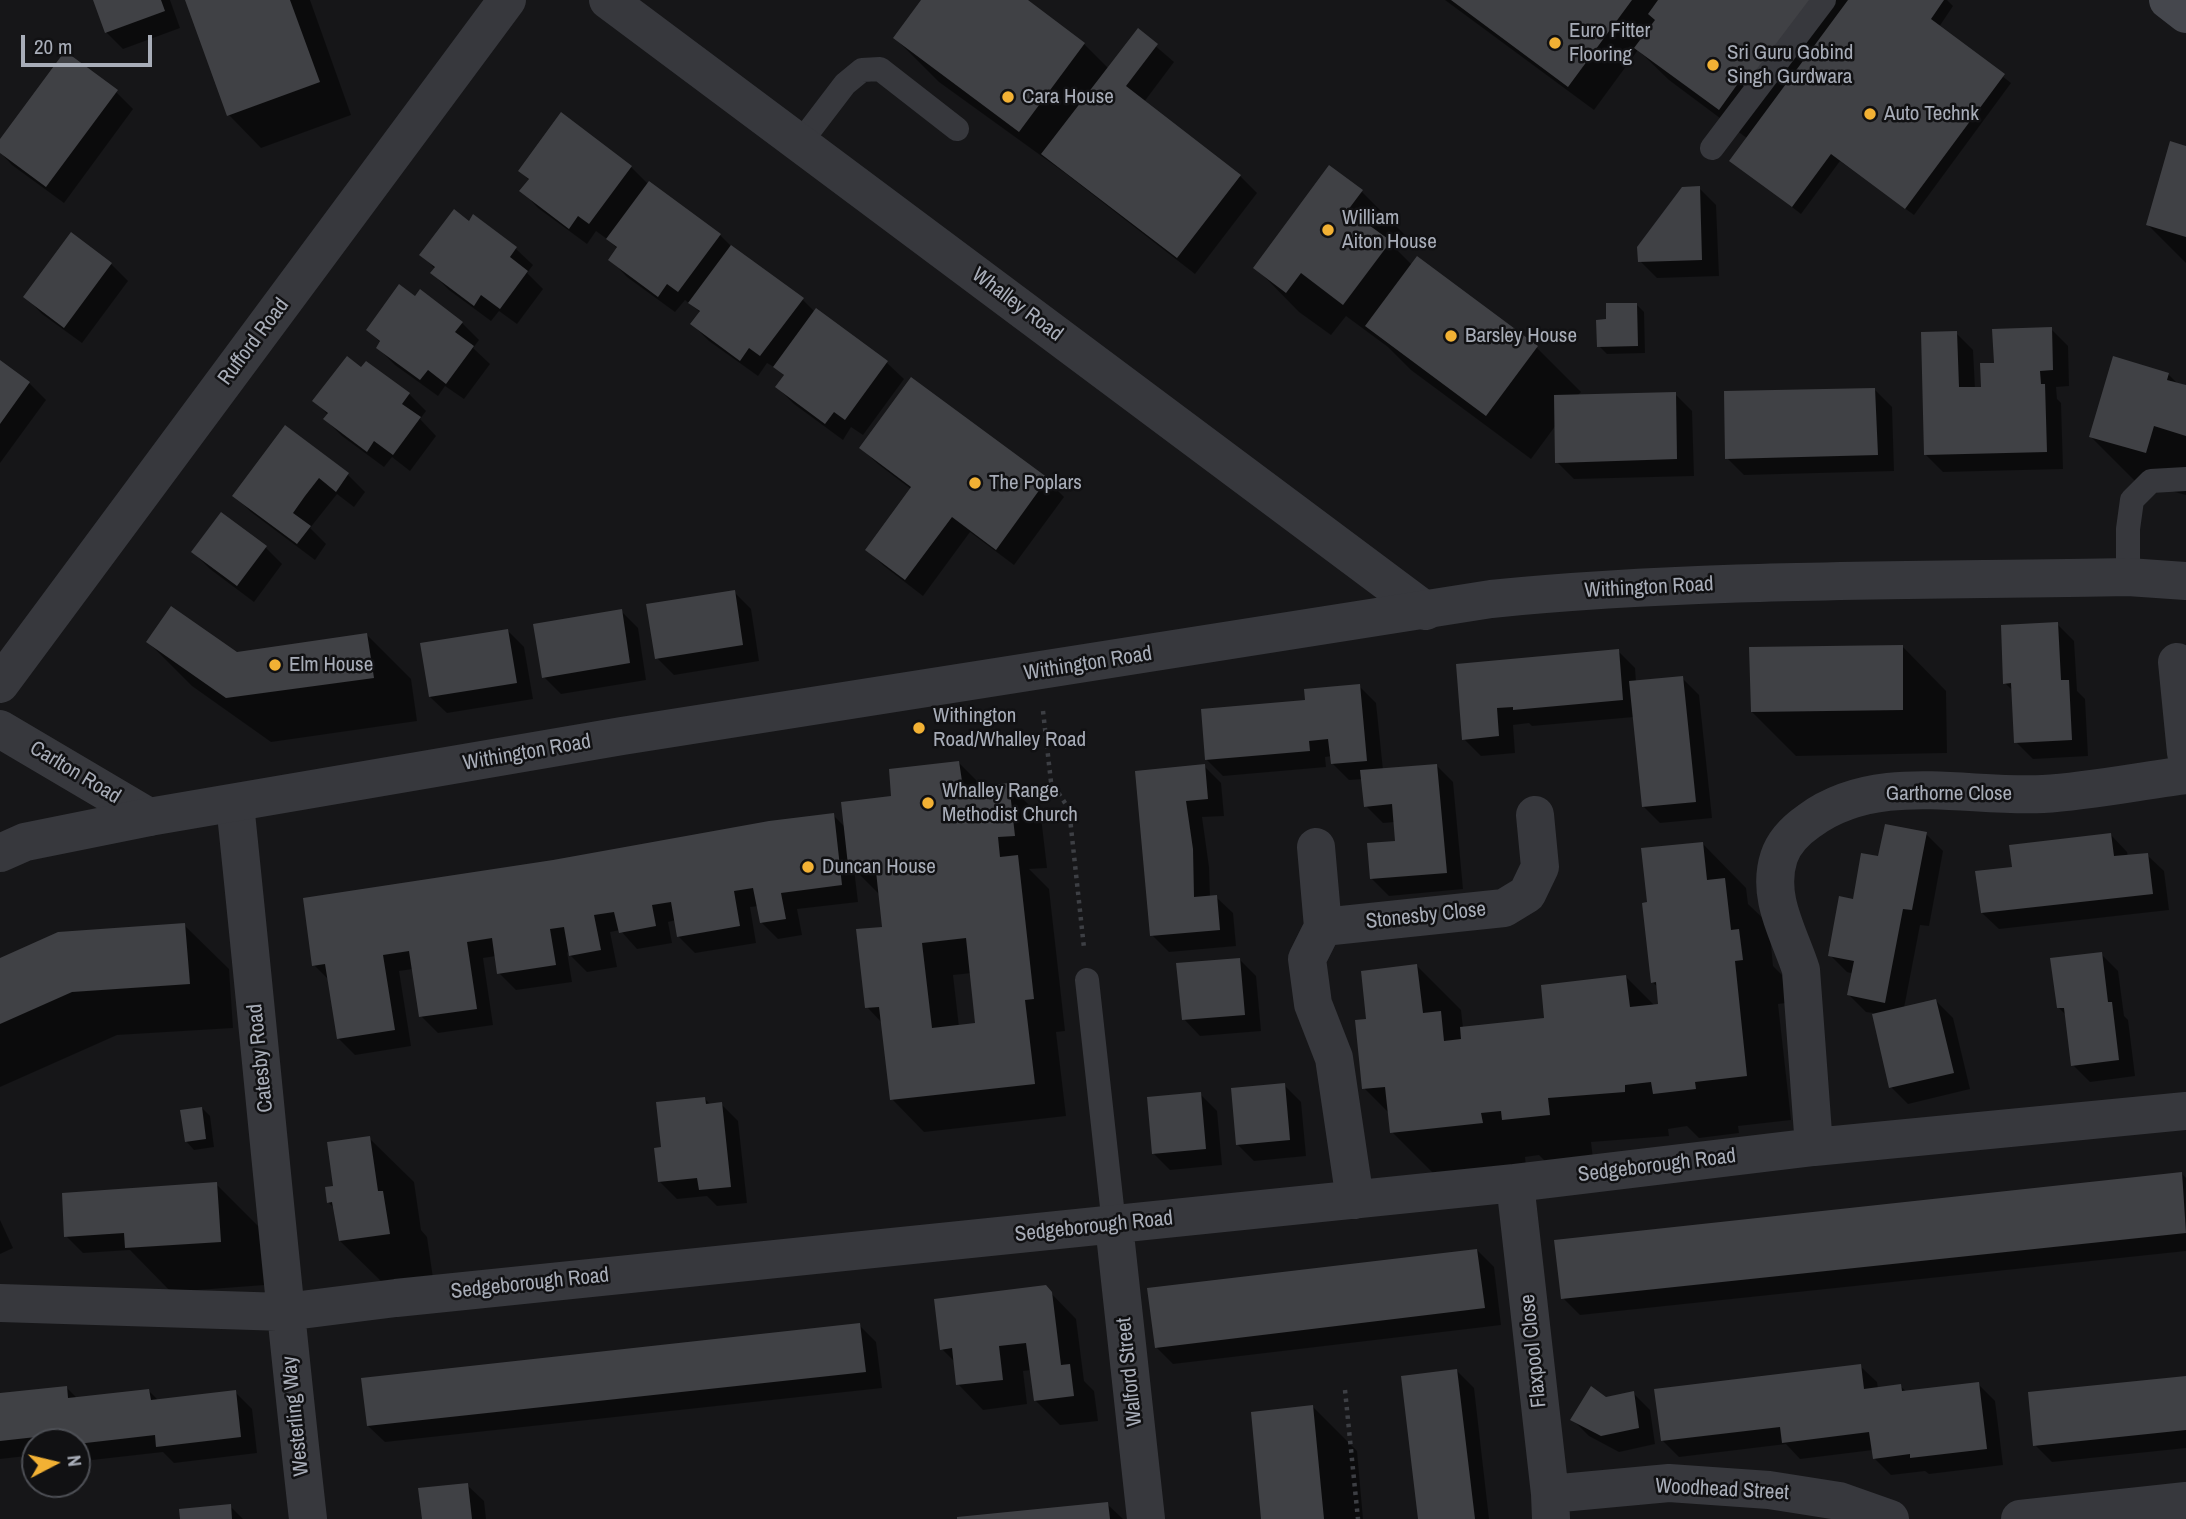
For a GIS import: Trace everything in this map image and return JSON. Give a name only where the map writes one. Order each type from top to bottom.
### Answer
[{"type":"main road","points":[[2168,0],[2186,13]]},
{"type":"street","name":"Rufford Road","points":[[0,684],[507,0]]},
{"type":"street","name":"Whalley Road","points":[[608,0],[1426,611]]},
{"type":"street","name":"Withington Road","points":[[0,853],[25,842],[149,817],[622,736],[1491,599],[1716,584],[2129,577],[2186,581]]},
{"type":"street","points":[[2177,662],[2186,753]]},
{"type":"street","name":"Carlton Road","points":[[0,729],[149,817]]},
{"type":"street","name":"Garthorne Close","points":[[1814,1147],[1801,970],[1780,918],[1774,883],[1779,855],[1794,832],[1816,816],[1846,801],[1879,794],[1934,790],[2042,794],[2186,775]]},
{"type":"street","name":"Catesby Road","points":[[235,804],[285,1312]]},
{"type":"street","name":"Stonesby Close","points":[[1323,927],[1504,908],[1527,894],[1540,867],[1535,815]]},
{"type":"street","points":[[1316,847],[1323,927],[1307,959],[1313,1004],[1334,1059],[1355,1200]]},
{"type":"street","name":"Sedgeborough Road","points":[[0,1303],[285,1312],[396,1298],[1515,1183],[1814,1147],[2186,1111]]},
{"type":"street","name":"Flaxpool Close","points":[[1515,1183],[1551,1506]]},
{"type":"street","name":"Walford Street","points":[[1114,1225],[1146,1519]]},
{"type":"street","name":"Westerling Way","points":[[285,1312],[308,1519]]},
{"type":"street","name":"Woodhead Street","points":[[1551,1506],[1669,1483],[1769,1490],[1839,1501],[1878,1517]]},
{"type":"street","points":[[2020,1519],[2186,1502]]},
{"type":"lane","points":[[1712,148],[1824,0]]},
{"type":"lane","points":[[800,143],[845,84],[862,70],[880,69],[957,129]]},
{"type":"lane","points":[[2129,577],[2128,529],[2132,500],[2151,481],[2186,479]]},
{"type":"lane","points":[[1087,980],[1114,1225]]},
{"type":"path","points":[[1038,672],[1051,782],[1069,809],[1087,980]]},
{"type":"path","points":[[1345,1390],[1358,1519]]},
{"type":"building","points":[[93,0],[161,0],[165,11],[105,33]]},
{"type":"building","points":[[185,0],[290,0],[320,82],[227,116]]},
{"type":"building","name":"Cara House","points":[[921,0],[1028,0],[1085,43],[1019,132],[893,38]]},
{"type":"building","name":"Euro Fitter Flooring","points":[[1451,0],[1632,0],[1568,87]]},
{"type":"building","name":"Sri Guru Gobind Singh Gurdwara","points":[[1658,0],[1816,0],[1749,90],[1739,82],[1719,110],[1634,48],[1655,20],[1648,14]]},
{"type":"building","name":"Auto Technk","points":[[1848,0],[1944,0],[1931,19],[2005,74],[1905,209],[1831,154],[1792,207],[1729,161]]},
{"type":"building","points":[[1138,28],[1158,44],[1126,86],[1241,175],[1177,258],[1041,154]]},
{"type":"building","points":[[65,51],[118,90],[46,187],[0,153],[0,139]]},
{"type":"building","points":[[561,112],[632,166],[589,224],[578,216],[569,229],[519,191],[529,179],[518,171]]},
{"type":"building","points":[[2170,141],[2186,146],[2186,237],[2146,225]]},
{"type":"building","name":"William Aiton House","points":[[1329,165],[1363,190],[1348,210],[1391,241],[1343,305],[1301,273],[1286,293],[1253,268]]},
{"type":"building","points":[[649,181],[721,234],[678,292],[667,284],[658,297],[608,260],[617,247],[606,239]]},
{"type":"building","points":[[1700,186],[1702,260],[1638,262],[1637,247],[1682,187]]},
{"type":"building","points":[[454,209],[469,221],[473,214],[517,247],[510,257],[528,271],[500,309],[481,295],[474,306],[430,273],[435,267],[419,255]]},
{"type":"building","points":[[71,232],[112,263],[64,328],[23,297]]},
{"type":"building","points":[[731,245],[804,298],[760,356],[749,348],[740,361],[690,324],[700,311],[688,303]]},
{"type":"building","name":"Barsley House","points":[[1417,256],[1538,346],[1486,416],[1365,326]]},
{"type":"building","points":[[399,284],[415,296],[420,289],[463,322],[455,332],[474,346],[446,384],[428,370],[420,380],[376,348],[380,341],[366,330]]},
{"type":"building","points":[[1606,303],[1637,303],[1638,346],[1597,347],[1596,320],[1606,319]]},
{"type":"building","points":[[816,308],[888,361],[845,420],[834,412],[825,424],[775,387],[784,375],[773,367]]},
{"type":"building","points":[[2052,327],[2053,370],[2040,371],[2041,384],[2045,384],[2047,452],[1924,455],[1921,332],[1957,331],[1959,387],[1981,387],[1980,363],[1994,363],[1992,329]]},
{"type":"building","points":[[347,356],[361,367],[366,361],[410,393],[402,404],[421,417],[393,455],[374,441],[367,452],[323,419],[328,413],[312,401]]},
{"type":"building","points":[[2113,356],[2169,373],[2167,380],[2186,385],[2186,436],[2154,426],[2146,453],[2089,437]]},
{"type":"building","points":[[0,360],[30,382],[0,424]]},
{"type":"building","name":"The Poplars","points":[[911,377],[1048,478],[996,550],[952,517],[905,580],[865,550],[911,487],[859,448]]},
{"type":"building","points":[[1875,388],[1878,455],[1725,459],[1724,391]]},
{"type":"building","points":[[1676,392],[1677,459],[1555,463],[1554,395]]},
{"type":"building","points":[[285,425],[349,473],[336,492],[319,478],[305,496],[293,513],[311,526],[297,544],[232,496]]},
{"type":"building","points":[[221,512],[267,546],[237,586],[191,552]]},
{"type":"building","points":[[735,590],[743,645],[655,659],[646,604]]},
{"type":"building","name":"Elm House","points":[[171,606],[237,652],[367,633],[374,678],[226,698],[146,642]]},
{"type":"building","points":[[622,609],[630,663],[542,678],[533,624]]},
{"type":"building","points":[[2058,622],[2061,680],[2069,680],[2072,740],[2014,743],[2011,683],[2003,684],[2001,625]]},
{"type":"building","points":[[508,629],[517,683],[429,697],[420,643]]},
{"type":"building","points":[[1903,645],[1903,710],[1751,712],[1749,647]]},
{"type":"building","points":[[1619,649],[1623,700],[1513,710],[1513,707],[1497,708],[1499,736],[1462,740],[1456,664]]},
{"type":"building","points":[[1683,676],[1696,802],[1642,807],[1629,681]]},
{"type":"building","points":[[1360,684],[1367,761],[1331,764],[1328,739],[1309,741],[1310,751],[1205,760],[1201,709],[1305,700],[1304,689]]},
{"type":"building","points":[[959,761],[963,788],[1009,783],[1015,836],[998,837],[1000,857],[1018,855],[1034,999],[1025,1000],[1035,1084],[890,1100],[879,1007],[865,1008],[856,929],[882,927],[875,862],[848,865],[841,802],[891,796],[889,769]],"holes":[[[966,938],[975,1023],[932,1028],[922,943]]]},
{"type":"building","points":[[1205,764],[1208,799],[1186,801],[1193,849],[1194,897],[1217,895],[1220,930],[1150,936],[1135,771]]},
{"type":"building","points":[[1437,764],[1447,873],[1370,879],[1367,843],[1395,841],[1392,804],[1364,807],[1360,770]]},
{"type":"building","points":[[834,813],[842,885],[781,893],[786,919],[760,923],[753,888],[734,891],[740,926],[677,937],[671,902],[652,905],[656,926],[619,933],[614,912],[594,915],[601,950],[569,956],[564,927],[550,929],[556,965],[497,974],[492,938],[467,942],[477,1009],[419,1017],[409,951],[383,955],[395,1030],[337,1039],[325,964],[312,966],[303,898],[553,860],[769,821]]},
{"type":"building","points":[[1885,824],[1927,832],[1912,910],[1903,909],[1885,1003],[1847,995],[1854,961],[1828,956],[1839,896],[1853,899],[1861,853],[1878,856]]},
{"type":"building","points":[[2111,833],[2114,856],[2148,853],[2153,894],[1981,913],[1975,871],[2012,867],[2009,845]]},
{"type":"building","points":[[1703,842],[1707,880],[1725,878],[1731,930],[1739,929],[1743,960],[1735,961],[1747,1076],[1695,1082],[1696,1089],[1653,1094],[1651,1082],[1625,1085],[1625,1092],[1548,1098],[1550,1115],[1502,1120],[1501,1111],[1481,1113],[1483,1123],[1390,1133],[1385,1087],[1362,1089],[1355,1020],[1366,1019],[1361,971],[1417,964],[1423,1013],[1441,1011],[1444,1041],[1461,1039],[1460,1027],[1544,1018],[1541,985],[1626,975],[1630,1007],[1658,1004],[1656,982],[1651,983],[1642,903],[1647,902],[1641,848]]},
{"type":"building","points":[[185,923],[190,984],[72,992],[0,1024],[0,958],[58,932]]},
{"type":"building","points":[[2102,952],[2108,1002],[2112,1002],[2119,1060],[2071,1066],[2064,1008],[2057,1008],[2050,958]]},
{"type":"building","points":[[1240,958],[1245,1015],[1182,1020],[1176,963]]},
{"type":"building","points":[[1936,999],[1954,1073],[1889,1088],[1872,1014]]},
{"type":"building","points":[[1285,1083],[1290,1140],[1236,1145],[1231,1088]]},
{"type":"building","points":[[1201,1092],[1206,1149],[1152,1154],[1147,1097]]},
{"type":"building","points":[[705,1097],[706,1104],[722,1102],[731,1187],[699,1190],[697,1178],[658,1182],[654,1148],[661,1147],[656,1102]]},
{"type":"building","points":[[202,1107],[206,1139],[185,1142],[180,1110]]},
{"type":"building","points":[[370,1136],[378,1191],[383,1191],[390,1234],[339,1241],[332,1202],[327,1203],[325,1187],[333,1186],[327,1142]]},
{"type":"building","points":[[2182,1172],[2186,1233],[1561,1299],[1554,1240]]},
{"type":"building","points":[[217,1182],[221,1242],[125,1248],[124,1233],[64,1237],[62,1193]]},
{"type":"building","points":[[1477,1249],[1485,1308],[1155,1348],[1147,1288]]},
{"type":"building","points":[[1046,1285],[1052,1292],[1061,1365],[1070,1364],[1074,1396],[1034,1401],[1026,1343],[999,1346],[1003,1380],[956,1385],[952,1348],[940,1350],[934,1299]]},
{"type":"building","points":[[860,1323],[866,1372],[367,1426],[361,1378]]},
{"type":"building","points":[[1861,1364],[1864,1389],[1901,1384],[1902,1391],[1979,1382],[1987,1449],[1910,1458],[1910,1454],[1873,1459],[1869,1432],[1782,1443],[1780,1427],[1661,1441],[1654,1389]]},
{"type":"building","points":[[1457,1369],[1475,1519],[1418,1519],[1401,1376]]},
{"type":"building","points":[[2186,1376],[2186,1430],[2033,1446],[2028,1392]]},
{"type":"building","points":[[67,1386],[68,1398],[149,1389],[151,1400],[236,1390],[241,1437],[156,1447],[155,1435],[91,1442],[91,1428],[21,1428],[21,1439],[0,1441],[0,1393]]},
{"type":"building","points":[[1591,1386],[1606,1397],[1634,1391],[1639,1428],[1601,1436],[1570,1420]]},
{"type":"building","points":[[1313,1405],[1324,1519],[1261,1519],[1251,1412]]},
{"type":"building","points":[[468,1483],[472,1519],[422,1519],[418,1488]]},
{"type":"building","points":[[1108,1502],[1110,1519],[957,1519],[957,1517]]},
{"type":"building","points":[[231,1504],[232,1519],[180,1519],[179,1509]]},
{"type":"place","name":"Euro Fitter Flooring","points":[[1555,43]]},
{"type":"place","name":"Sri Guru Gobind Singh Gurdwara","points":[[1713,65]]},
{"type":"place","name":"Cara House","points":[[1008,97]]},
{"type":"place","name":"Auto Technk","points":[[1870,114]]},
{"type":"place","name":"William Aiton House","points":[[1328,230]]},
{"type":"place","name":"Barsley House","points":[[1451,336]]},
{"type":"place","name":"The Poplars","points":[[975,483]]},
{"type":"place","name":"Elm House","points":[[275,665]]},
{"type":"place","name":"Withington Road/Whalley Road","points":[[919,728]]},
{"type":"place","name":"Whalley Range Methodist Church","points":[[928,803]]},
{"type":"place","name":"Duncan House","points":[[808,867]]}]
